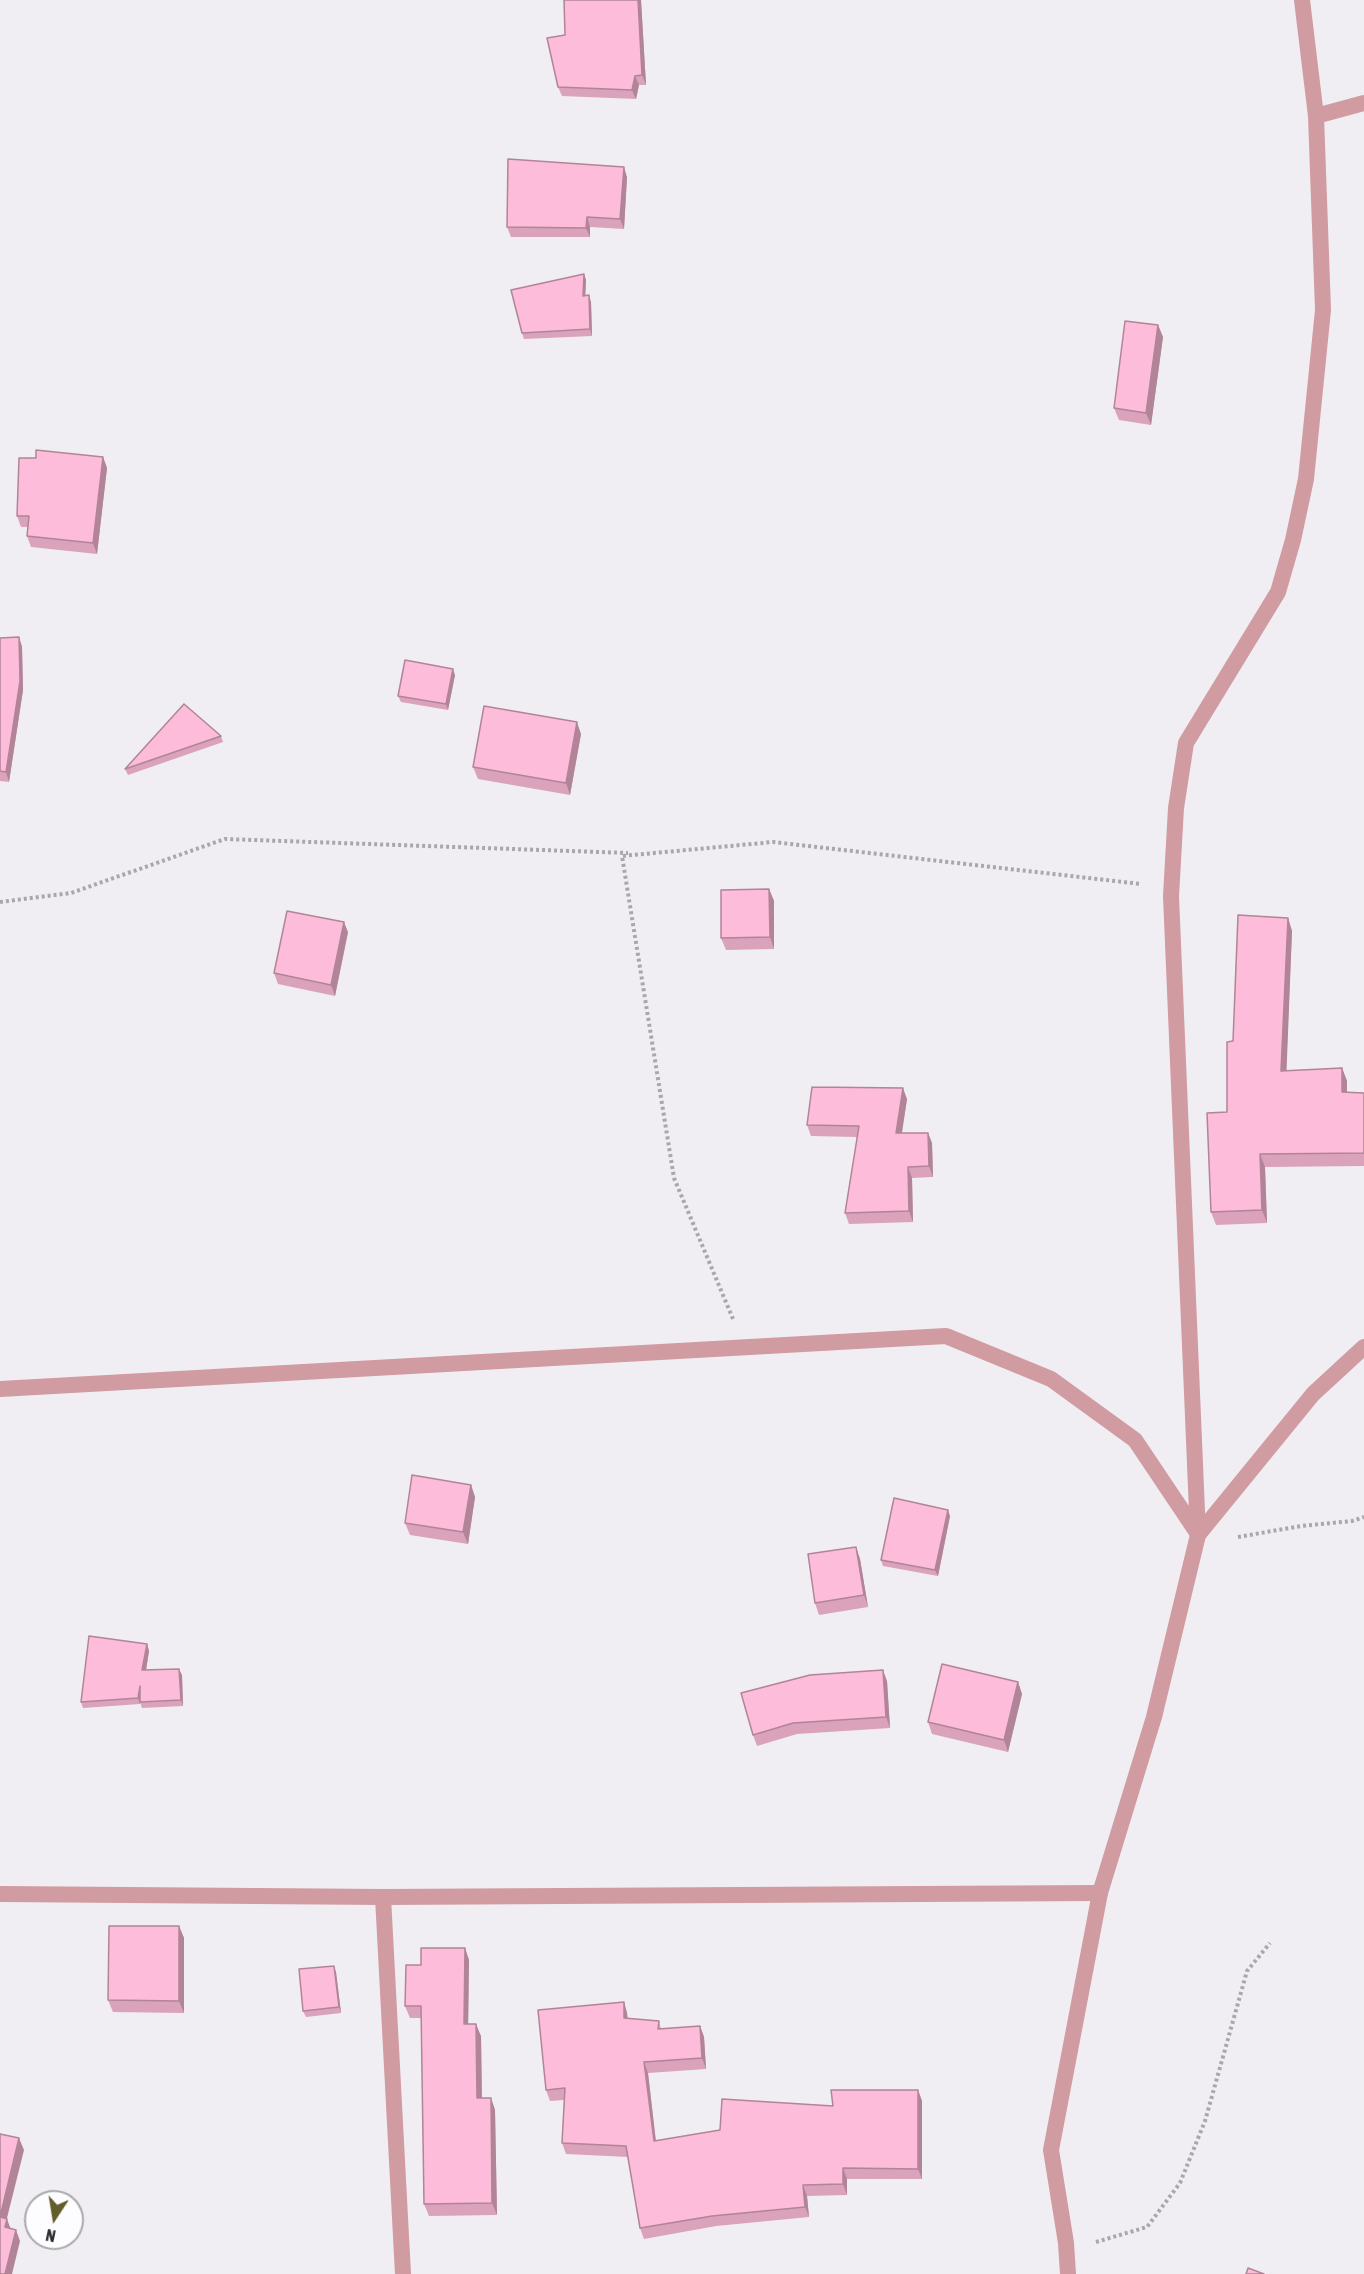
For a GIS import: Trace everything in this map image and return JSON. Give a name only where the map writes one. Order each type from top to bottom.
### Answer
[{"type":"street","points":[[1068,2274],[1051,2150],[1100,1893],[1154,1717],[1198,1535],[1171,887],[1176,808],[1186,743],[1278,592],[1293,540],[1306,479],[1323,310],[1316,116],[1302,0]]},
{"type":"street","points":[[1316,116],[1364,103]]},
{"type":"street","points":[[0,1389],[946,1336],[1051,1379],[1134,1440],[1198,1535]]},
{"type":"street","points":[[1198,1535],[1313,1394],[1364,1347]]},
{"type":"street","points":[[0,1894],[382,1897],[1100,1893]]},
{"type":"street","points":[[382,1897],[403,2274]]},
{"type":"path","points":[[0,902],[71,892],[225,839],[643,854]]},
{"type":"path","points":[[745,1347],[674,1178],[622,856],[773,842],[1171,887]]},
{"type":"path","points":[[1198,1535],[1242,1537],[1301,1526],[1352,1521],[1364,1517]]},
{"type":"path","points":[[1066,2250],[1147,2227],[1180,2183],[1205,2121],[1247,1971],[1270,1942]]},
{"type":"building","points":[[564,0],[638,0],[642,75],[635,76],[632,90],[558,87],[547,38],[565,35]]},
{"type":"building","points":[[508,159],[624,167],[620,219],[587,217],[586,228],[507,227]]},
{"type":"building","points":[[584,274],[583,296],[589,295],[590,329],[522,333],[511,290]]},
{"type":"building","points":[[1125,321],[1158,325],[1146,413],[1114,408]]},
{"type":"building","points":[[36,450],[103,457],[93,543],[27,536],[29,516],[17,516],[19,458],[36,458]]},
{"type":"building","points":[[19,637],[20,681],[6,772],[0,771],[0,638]]},
{"type":"building","points":[[405,660],[453,669],[446,704],[398,696]]},
{"type":"building","points":[[184,704],[221,736],[125,769]]},
{"type":"building","points":[[484,706],[577,722],[566,783],[473,767]]},
{"type":"building","points":[[769,889],[770,937],[721,938],[721,890]]},
{"type":"building","points":[[287,911],[344,922],[331,985],[274,973]]},
{"type":"building","points":[[1238,915],[1288,918],[1281,1071],[1342,1068],[1342,1092],[1364,1093],[1364,1153],[1260,1154],[1262,1210],[1211,1212],[1207,1113],[1227,1112],[1227,1042],[1233,1041]]},
{"type":"building","points":[[812,1087],[903,1088],[896,1133],[928,1133],[929,1166],[908,1167],[909,1211],[845,1213],[859,1126],[807,1125]]},
{"type":"building","points":[[412,1475],[471,1485],[463,1532],[405,1523]]},
{"type":"building","points":[[894,1498],[948,1510],[935,1570],[881,1560]]},
{"type":"building","points":[[856,1547],[864,1595],[815,1603],[808,1554]]},
{"type":"building","points":[[89,1636],[147,1644],[142,1670],[179,1669],[181,1700],[140,1702],[140,1686],[138,1698],[81,1702]]},
{"type":"building","points":[[942,1664],[1018,1682],[1004,1740],[928,1722]]},
{"type":"building","points":[[883,1670],[886,1717],[793,1723],[753,1735],[741,1693],[810,1675]]},
{"type":"building","points":[[109,1926],[179,1926],[179,2001],[108,2000]]},
{"type":"building","points":[[421,1948],[465,1948],[464,2024],[476,2024],[477,2098],[491,2098],[492,2203],[424,2204],[421,2006],[405,2006],[406,1965],[421,1965]]},
{"type":"building","points":[[334,1966],[339,2007],[303,2011],[299,1969]]},
{"type":"building","points":[[624,2002],[624,2018],[659,2021],[658,2029],[700,2026],[702,2058],[644,2062],[654,2141],[720,2130],[722,2099],[833,2106],[831,2090],[918,2090],[918,2169],[843,2168],[843,2184],[803,2185],[805,2207],[712,2216],[640,2228],[626,2146],[562,2143],[565,2088],[546,2090],[538,2010]]},
{"type":"building","points":[[0,2134],[19,2138],[0,2217]]},
{"type":"building","points":[[0,2217],[7,2219],[5,2227],[16,2230],[5,2274],[0,2274]]},
{"type":"building","points":[[1248,2268],[1264,2274],[1246,2274]]}]
